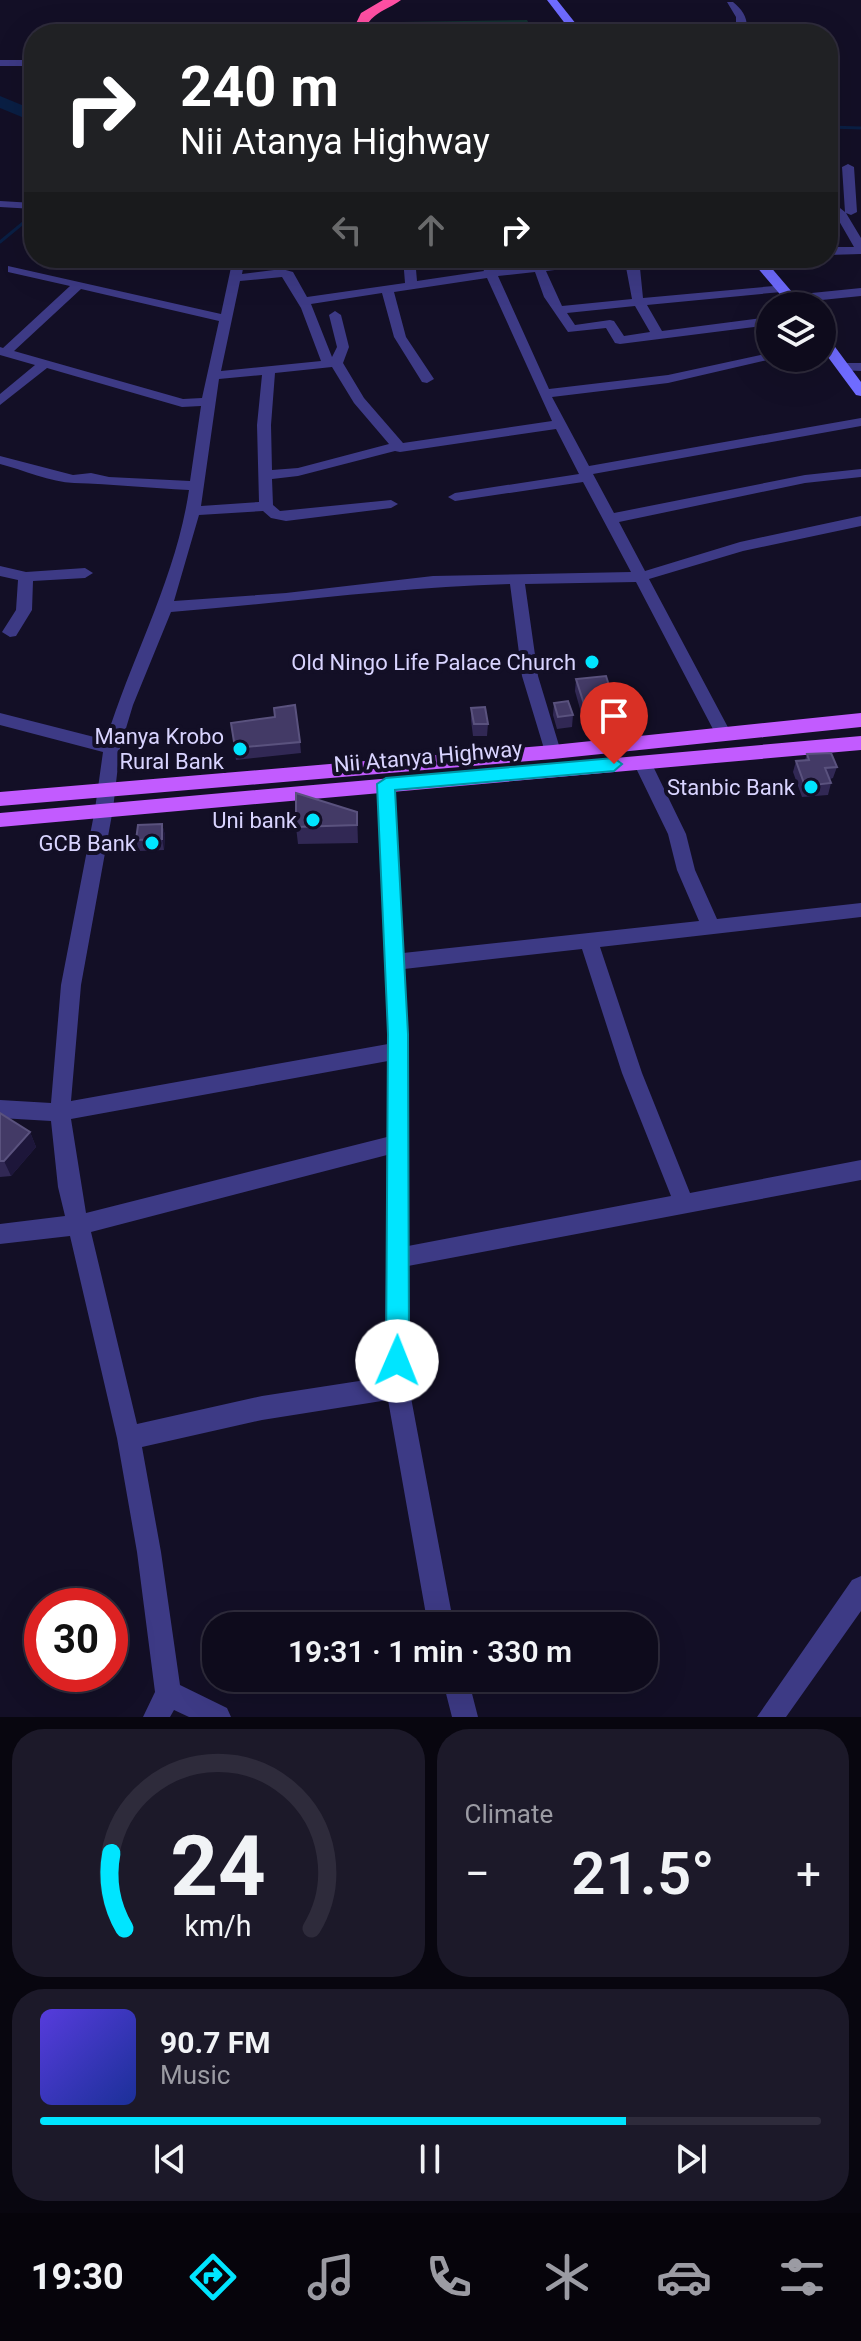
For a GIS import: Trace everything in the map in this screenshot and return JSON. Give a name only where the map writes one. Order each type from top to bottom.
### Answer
[{"type":"highway","points":[[359,24],[366,15],[395,0]]},
{"type":"main road","points":[[552,0],[571,24]]},
{"type":"main road","points":[[565,0],[583,24]]},
{"type":"main road","points":[[764,268],[785,292]]},
{"type":"main road","points":[[836,359],[861,392]]},
{"type":"main road","points":[[0,799],[106,799],[861,720]]},
{"type":"main road","name":"Nii Atanya Highway","points":[[0,820],[106,799],[386,784],[861,743]]},
{"type":"street","points":[[730,4],[742,16],[742,24]]},
{"type":"street","points":[[0,63],[24,63]]},
{"type":"street","points":[[838,250],[861,249],[843,211],[848,167]]},
{"type":"street","points":[[156,1717],[168,1693],[149,1552],[129,1438],[77,1225],[60,1112],[67,1010],[106,799],[112,748],[125,705],[165,607],[193,511],[208,402],[237,268]]},
{"type":"street","points":[[410,268],[411,286]]},
{"type":"street","points":[[488,268],[544,394],[723,733]]},
{"type":"street","points":[[303,301],[539,268],[550,297],[572,329],[610,324],[620,340],[756,323]]},
{"type":"street","points":[[633,268],[638,301],[658,336]]},
{"type":"street","points":[[12,269],[225,319]]},
{"type":"street","points":[[235,278],[289,275],[332,363],[396,446]]},
{"type":"street","points":[[3,352],[78,285]]},
{"type":"street","points":[[387,288],[400,337],[427,379]]},
{"type":"street","points":[[836,294],[861,292]]},
{"type":"street","points":[[560,310],[638,301],[756,299]]},
{"type":"street","points":[[213,376],[332,363],[344,351],[335,315]]},
{"type":"street","points":[[3,352],[182,403],[208,402]]},
{"type":"street","points":[[544,394],[668,379],[756,360]]},
{"type":"street","points":[[0,401],[45,363]]},
{"type":"street","points":[[844,367],[861,367]]},
{"type":"street","points":[[266,506],[264,425],[269,369]]},
{"type":"street","points":[[455,497],[861,422]]},
{"type":"street","points":[[265,475],[298,472],[396,446],[405,448],[560,424]]},
{"type":"street","points":[[0,460],[73,479],[91,477],[109,481],[198,486]]},
{"type":"street","points":[[609,519],[805,479],[861,473]]},
{"type":"street","points":[[193,511],[266,506],[276,515],[286,516],[391,504]]},
{"type":"street","points":[[165,607],[286,598],[395,583],[639,577],[740,547],[861,521]]},
{"type":"street","points":[[0,571],[26,577],[85,573]]},
{"type":"street","points":[[10,632],[24,610],[26,577]]},
{"type":"street","points":[[517,579],[530,676],[553,752]]},
{"type":"street","points":[[0,719],[112,748]]},
{"type":"street","points":[[642,762],[677,834],[686,870],[711,927]]},
{"type":"street","points":[[386,784],[398,1051],[397,1387],[438,1612]]},
{"type":"street","points":[[396,962],[861,910]]},
{"type":"street","points":[[589,940],[609,1012],[635,1086],[684,1203]]},
{"type":"street","points":[[0,1109],[60,1112],[398,1051]]},
{"type":"street","points":[[0,1234],[77,1225],[399,1143]]},
{"type":"street","points":[[398,1258],[861,1170]]},
{"type":"street","points":[[129,1438],[240,1411],[397,1387]]},
{"type":"street","points":[[772,1716],[861,1589]]},
{"type":"street","points":[[459,1692],[465,1717]]},
{"type":"street","points":[[168,1693],[218,1717]]},
{"type":"green space","points":[[527,20],[529,24],[400,24]]},
{"type":"building","points":[[606,676],[614,701],[584,704],[576,679]]},
{"type":"building","points":[[568,701],[573,715],[558,717],[554,703]]},
{"type":"building","points":[[295,705],[300,742],[235,748],[231,723],[275,717],[274,708]]},
{"type":"building","points":[[485,707],[488,724],[474,724],[471,708]]},
{"type":"building","points":[[831,753],[837,767],[825,768],[831,783],[805,786],[796,761],[809,760],[807,754]]},
{"type":"building","points":[[296,793],[357,812],[357,825],[296,827]]},
{"type":"building","points":[[162,824],[162,839],[136,840],[138,825]]},
{"type":"building","points":[[0,1113],[30,1132],[4,1161],[0,1161]]},
{"type":"waterway","points":[[0,101],[24,112]]},
{"type":"waterway","points":[[838,127],[861,128]]},
{"type":"waterway","points":[[0,242],[24,222]]},
{"type":"place","name":"Old Ningo Life Palace Church","points":[[592,662]]},
{"type":"place","name":"Manya Krobo Rural Bank","points":[[240,749]]},
{"type":"place","name":"Stanbic Bank","points":[[811,787]]},
{"type":"place","name":"Uni bank","points":[[313,820]]},
{"type":"place","name":"GCB Bank","points":[[152,843]]},
{"type":"route","points":[[397,1361],[398,1034],[386,784],[614,764]]}]
